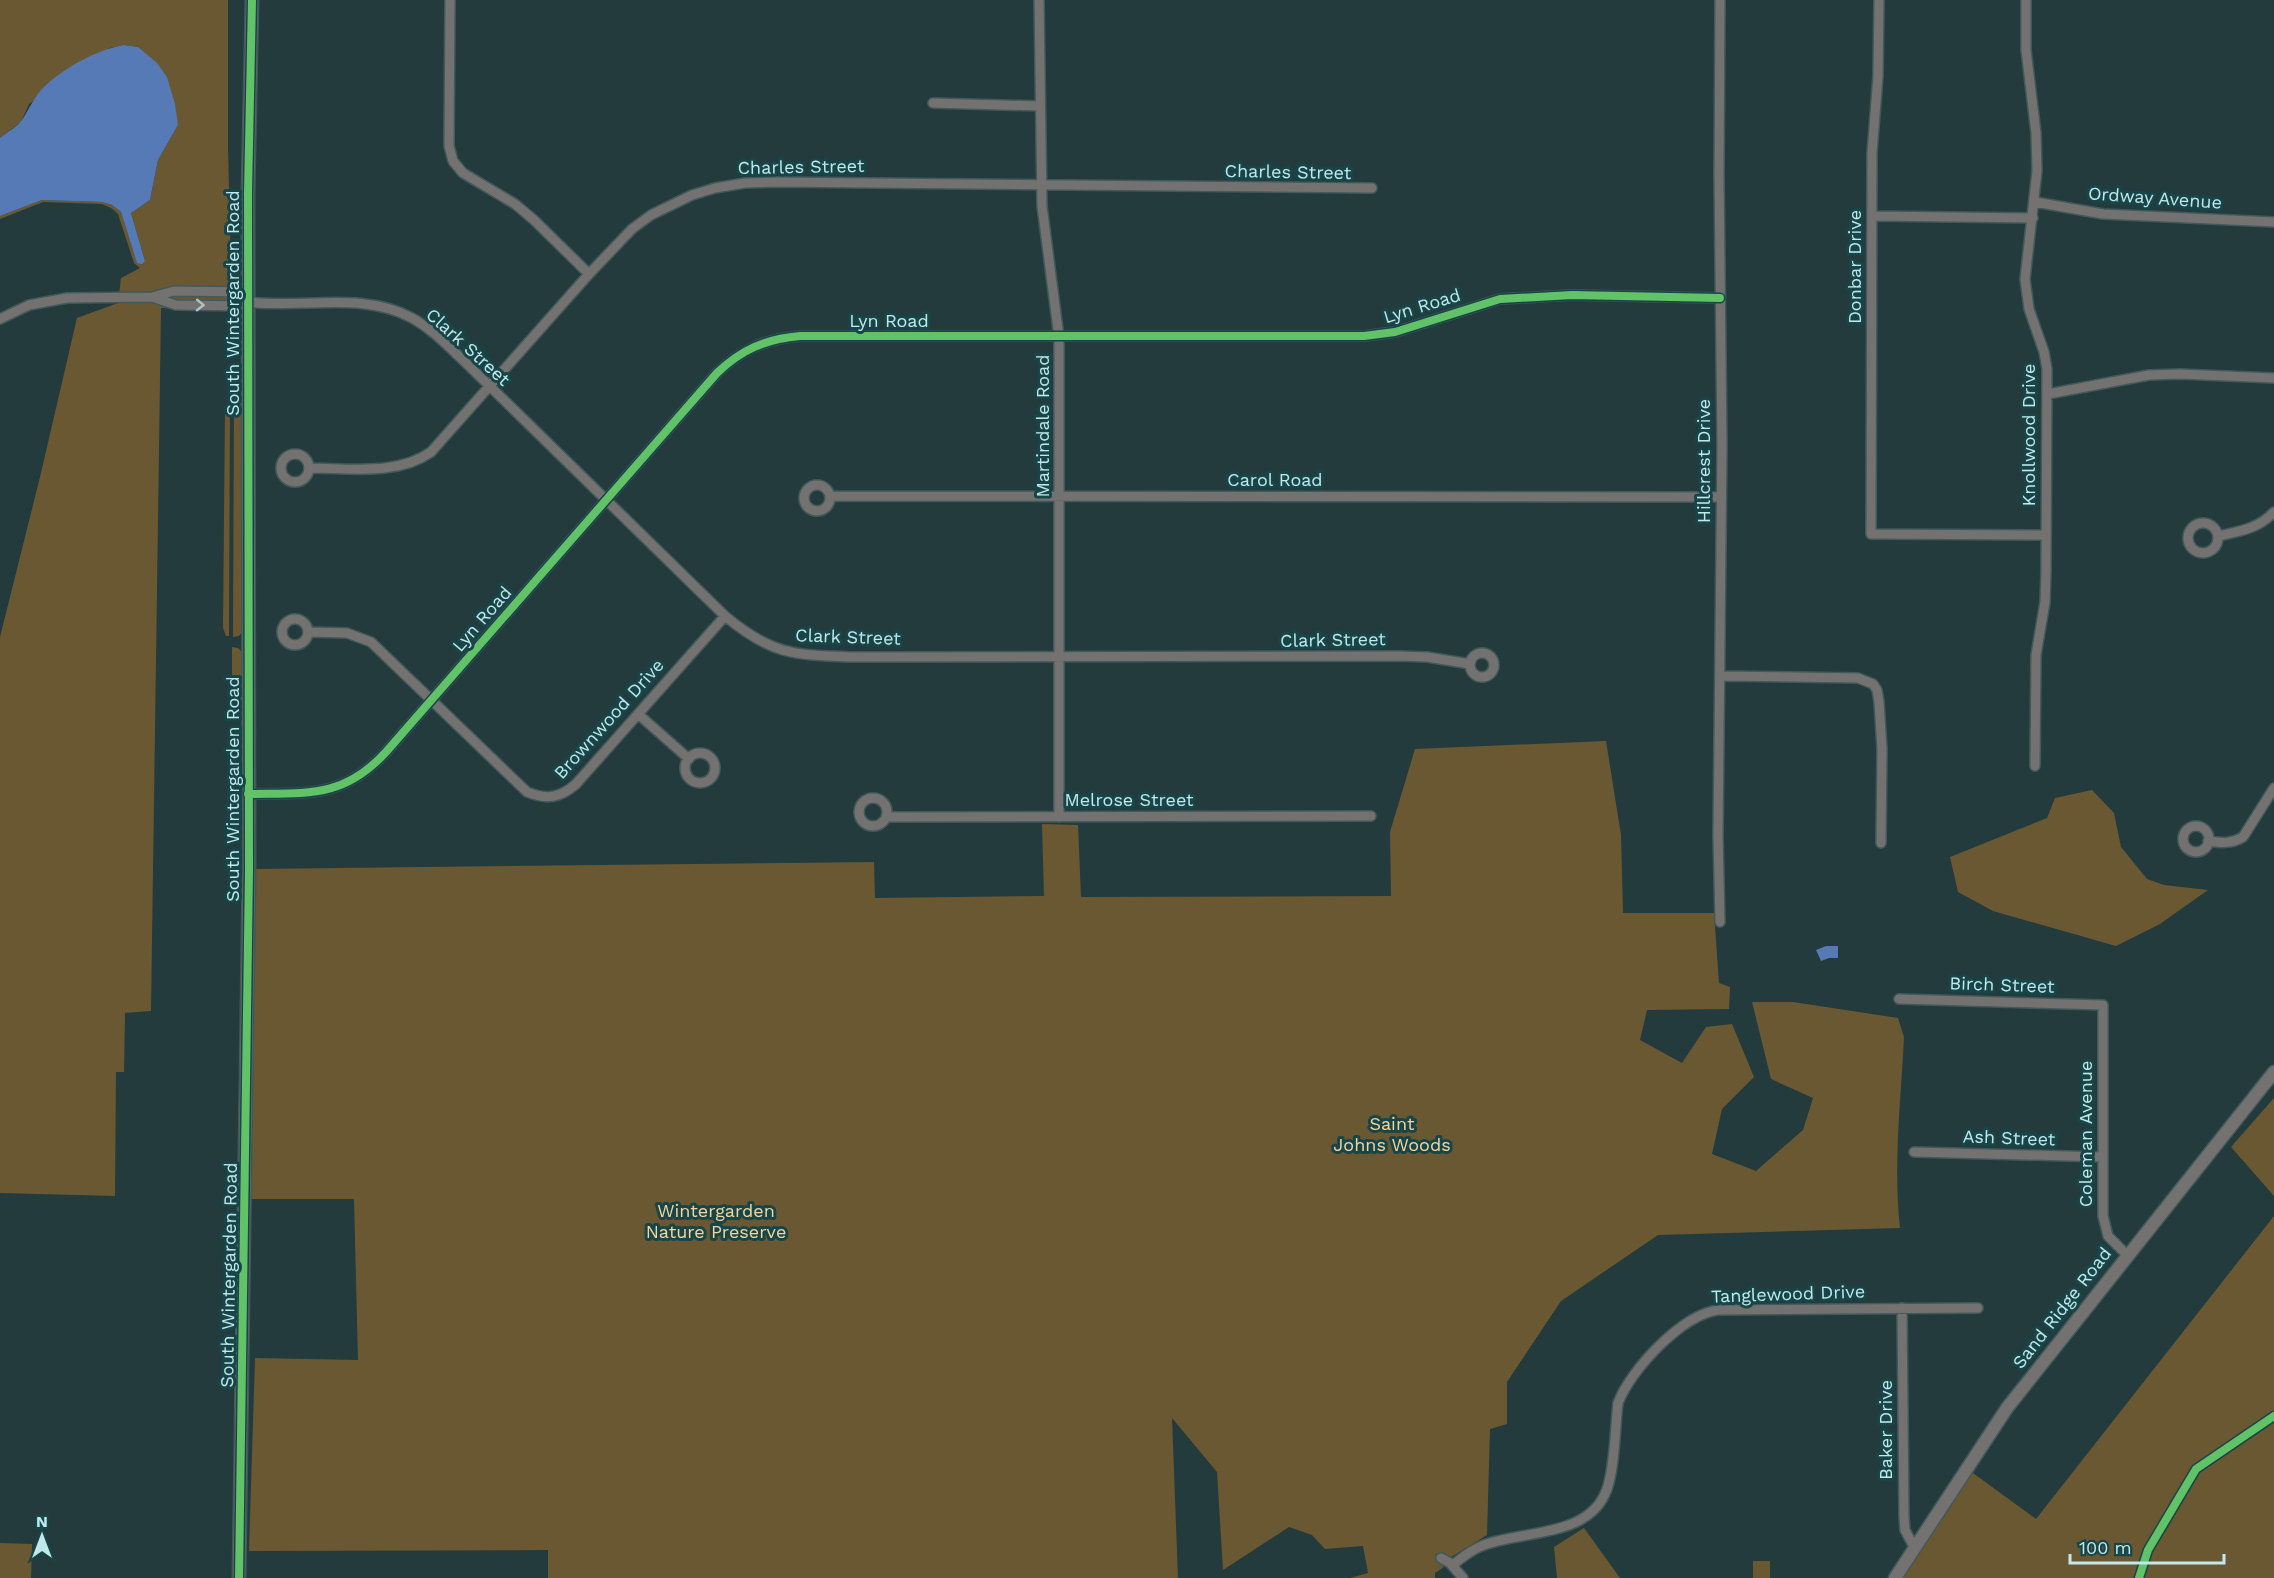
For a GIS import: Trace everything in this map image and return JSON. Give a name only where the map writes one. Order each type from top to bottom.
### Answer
[{"type":"street","name":"South Wintergarden Road","points":[[239,1578],[249,870],[248,300],[252,0]]},
{"type":"street","points":[[450,0],[449,146],[453,161],[463,173],[495,191],[534,219],[589,274]]},
{"type":"street","name":"Martindale Road","points":[[1039,0],[1042,206],[1059,337],[1059,817]]},
{"type":"street","name":"Hillcrest Drive","points":[[1720,0],[1721,497],[1718,836],[1720,922]]},
{"type":"street","name":"Donbar Drive","points":[[1879,0],[1878,76],[1872,153],[1871,534],[2046,535]]},
{"type":"street","name":"Knollwood Drive","points":[[2026,0],[2027,72],[2036,133],[2035,202],[2025,279],[2029,309],[2044,352],[2048,394],[2045,602],[2036,655],[2035,766]]},
{"type":"street","points":[[933,103],[1039,106]]},
{"type":"street","name":"Charles Street","points":[[309,468],[379,469],[418,460],[442,443],[615,245],[651,215],[692,195],[714,188],[745,183],[776,182],[1372,188]]},
{"type":"street","name":"Ordway Avenue","points":[[2035,202],[2103,214],[2274,222]]},
{"type":"street","points":[[1872,216],[2033,218]]},
{"type":"street","points":[[0,319],[29,305],[52,299],[152,297],[174,291],[248,300]]},
{"type":"street","name":"Lyn Road","points":[[248,794],[309,794],[324,791],[352,780],[382,756],[717,373],[741,353],[769,340],[800,336],[1364,336],[1395,332],[1500,299],[1572,295],[1720,298]]},
{"type":"street","points":[[152,297],[176,305],[248,300]]},
{"type":"street","name":"Clark Street","points":[[248,300],[368,305],[398,312],[424,326],[490,387],[725,616],[760,642],[788,652],[810,655],[1060,657],[1399,656],[1427,657],[1470,664]]},
{"type":"street","points":[[2048,394],[2149,375],[2274,378]]},
{"type":"street","name":"Carol Road","points":[[830,496],[1721,497]]},
{"type":"street","points":[[2218,536],[2250,529],[2263,522],[2274,512]]},
{"type":"street","name":"Brownwood Drive","points":[[308,632],[340,632],[364,638],[382,650],[527,792],[546,798],[568,791],[725,616]]},
{"type":"street","points":[[1720,676],[1858,678],[1873,684],[1877,690],[1880,713],[1881,843]]},
{"type":"street","points":[[638,714],[689,759]]},
{"type":"street","points":[[2208,841],[2235,842],[2243,837],[2274,788]]},
{"type":"street","name":"Melrose Street","points":[[886,817],[1371,816]]},
{"type":"street","name":"Birch Street","points":[[1899,999],[2103,1005]]},
{"type":"street","name":"Coleman Avenue","points":[[2103,1005],[2103,1216],[2105,1228],[2114,1243],[2127,1255]]},
{"type":"street","name":"Sand Ridge Road","points":[[1895,1578],[2007,1408],[2274,1072]]},
{"type":"street","name":"Ash Street","points":[[1914,1152],[2103,1157]]},
{"type":"street","name":"Baker Drive","points":[[1902,1308],[1904,1517],[1905,1530],[1915,1549]]},
{"type":"street","name":"Tanglewood Drive","points":[[1453,1566],[1466,1554],[1480,1547],[1557,1528],[1592,1512],[1609,1482],[1618,1402],[1622,1391],[1637,1371],[1674,1332],[1695,1317],[1718,1310],[1978,1308]]},
{"type":"street","points":[[1441,1558],[1453,1566],[1463,1578]]},
{"type":"green space","points":[[0,0],[228,0],[228,148],[232,310],[161,308],[151,1011],[125,1013],[124,1072],[116,1072],[115,1196],[0,1193],[0,637],[77,318],[118,303],[121,278],[140,268],[134,263],[118,214],[102,204],[43,202],[0,219],[0,216],[42,200],[102,202],[112,205],[121,212],[137,262],[142,263],[145,261],[131,213],[150,200],[158,160],[178,125],[138,47],[124,45],[110,48],[91,57],[29,104],[21,122],[0,138]]},
{"type":"green space","points":[[234,400],[243,405],[242,632],[239,636],[233,637]]},
{"type":"green space","points":[[230,401],[229,636],[226,636],[223,628],[225,408]]},
{"type":"green space","points":[[232,647],[238,648],[243,653],[242,702],[232,700]]},
{"type":"green space","name":"Wintergarden Nature Preserve","points":[[1606,741],[1621,835],[1623,913],[1714,913],[1719,983],[1730,987],[1729,1009],[1647,1010],[1640,1040],[1682,1063],[1706,1027],[1732,1024],[1754,1077],[1722,1109],[1712,1154],[1756,1171],[1803,1130],[1813,1098],[1771,1079],[1752,1002],[1793,1002],[1898,1018],[1904,1037],[1897,1156],[1900,1228],[1658,1235],[1561,1301],[1507,1382],[1507,1424],[1490,1429],[1487,1535],[1440,1564],[1444,1567],[1435,1573],[1435,1578],[1350,1578],[1368,1573],[1363,1546],[1325,1549],[1312,1535],[1289,1527],[1223,1570],[1217,1472],[1172,1418],[1178,1578],[548,1578],[548,1550],[249,1551],[255,1358],[358,1360],[354,1199],[250,1199],[252,869],[874,862],[875,898],[1044,896],[1042,824],[1078,825],[1081,897],[1391,896],[1390,832],[1415,749]]},
{"type":"green space","points":[[2092,790],[2114,813],[2121,847],[2147,879],[2164,885],[2208,890],[2160,924],[2116,946],[1993,911],[1958,892],[1950,857],[2047,818],[2055,798]]},
{"type":"green space","points":[[2274,1098],[2274,1196],[2231,1147]]},
{"type":"green space","points":[[2274,1216],[2274,1578],[1895,1578],[1966,1468],[2036,1519]]},
{"type":"green space","points":[[1584,1528],[1620,1578],[1557,1578],[1554,1547]]},
{"type":"green space","points":[[0,1543],[32,1544],[31,1578],[0,1578]]},
{"type":"green space","points":[[1753,1561],[1770,1561],[1770,1578],[1753,1578]]},
{"type":"water","points":[[124,45],[138,47],[157,63],[167,77],[178,125],[158,160],[150,200],[131,213],[145,261],[142,264],[137,263],[121,212],[112,205],[102,202],[42,200],[0,216],[0,138],[20,123],[39,93],[50,81],[80,61],[113,47]]},
{"type":"water","points":[[1826,946],[1838,946],[1838,958],[1821,961],[1816,950]]},
{"type":"cycle path","points":[[239,1578],[249,870],[248,193],[252,0]]},
{"type":"cycle path","points":[[248,794],[288,794],[323,790],[339,786],[370,767],[386,752],[717,373],[745,352],[765,343],[800,336],[1364,336],[1395,332],[1500,299],[1572,295],[1720,298]]},
{"type":"cycle path","points":[[2139,1578],[2148,1550],[2196,1469],[2274,1416]]},
{"type":"park label","name":"Saint Johns Woods","points":[[1392,1134]]}]
